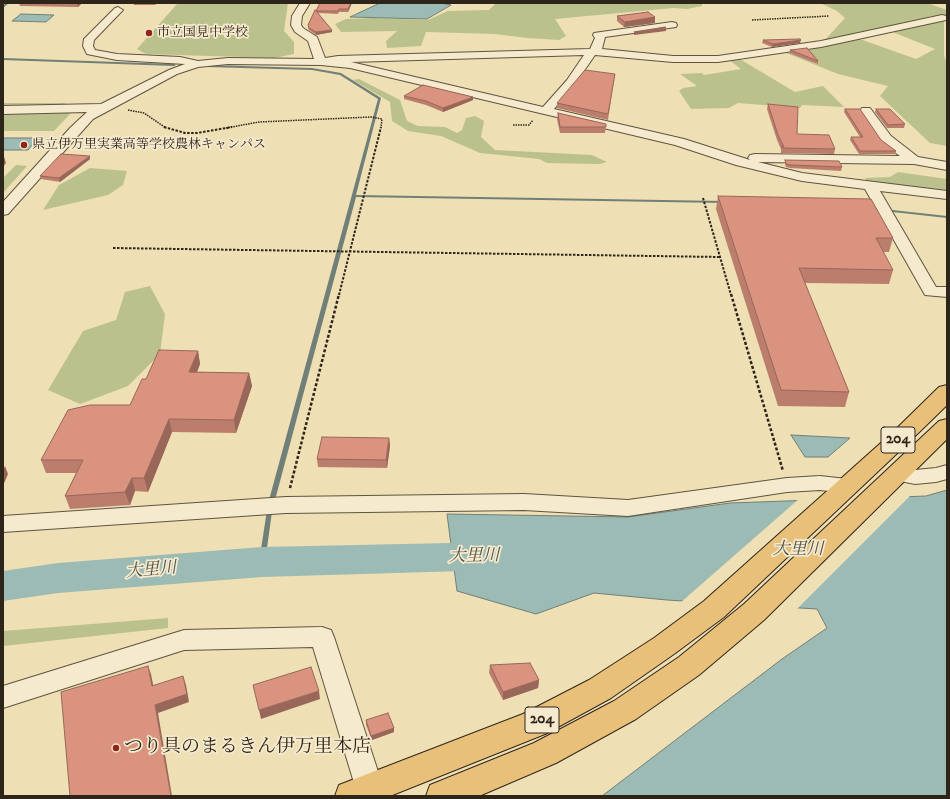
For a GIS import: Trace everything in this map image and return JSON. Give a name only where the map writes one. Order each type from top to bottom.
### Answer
[{"type":"highway","name":"204","points":[[364,794],[534,724],[600,689],[664,646],[714,608],[947,392]]},
{"type":"highway","name":"204","points":[[442,796],[545,753],[625,710],[689,666],[754,612],[947,426]]},
{"type":"street","points":[[305,3],[297,16],[296,25],[300,30],[313,39],[321,62]]},
{"type":"street","points":[[118,10],[89,39],[88,46],[91,52],[117,57],[180,60],[196,64]]},
{"type":"street","points":[[321,62],[338,59],[592,52],[673,59],[718,59],[821,44],[942,18]]},
{"type":"street","points":[[546,111],[571,82],[592,52],[596,50],[600,36],[598,35],[672,26]]},
{"type":"street","points":[[3,211],[89,116],[174,72],[196,64],[228,61],[321,62],[350,65],[679,142],[773,171],[802,177],[947,195]]},
{"type":"street","points":[[3,110],[102,108]]},
{"type":"street","points":[[866,111],[886,139],[914,160]]},
{"type":"street","points":[[679,142],[706,146],[746,157],[762,159],[914,160],[947,166]]},
{"type":"street","points":[[870,186],[931,292],[947,292]]},
{"type":"street","points":[[897,474],[915,477],[936,475],[947,472]]},
{"type":"street","points":[[3,524],[286,505],[524,502],[628,508],[787,485],[820,483],[847,486]]},
{"type":"street","points":[[3,697],[184,640],[322,637],[364,794]]},
{"type":"path","points":[[752,20],[829,16]]},
{"type":"path","points":[[102,108],[144,113],[166,128],[191,133],[259,122],[371,117],[382,119],[286,505]]},
{"type":"path","points":[[703,198],[787,485]]},
{"type":"path","points":[[113,248],[720,257]]},
{"type":"green space","points":[[178,3],[288,3],[284,31],[294,42],[294,54],[274,58],[146,54],[137,49]]},
{"type":"green space","points":[[496,3],[702,3],[702,6],[687,9],[673,8],[555,19],[566,36],[559,40],[495,34],[426,32],[421,46],[387,48],[386,41],[397,31],[341,32],[335,24],[346,19],[373,18],[428,20],[448,11],[489,10]]},
{"type":"green space","points":[[820,3],[927,3],[947,10],[947,21],[944,21],[944,56],[947,64],[947,146],[930,143],[880,96],[888,86],[838,74],[784,52],[857,38],[916,59],[935,49],[890,31],[938,20],[932,16],[823,42],[845,18],[837,11]]},
{"type":"green space","points":[[738,58],[795,92],[823,86],[844,107],[802,105],[800,108],[738,103],[729,108],[691,109],[679,91],[683,88],[697,86],[680,74],[702,73],[704,75],[741,69],[729,60]]},
{"type":"green space","points":[[359,79],[400,100],[407,121],[418,126],[445,127],[457,133],[462,130],[466,118],[475,116],[484,121],[481,137],[495,150],[592,155],[607,162],[600,164],[547,163],[539,159],[480,153],[441,136],[408,131],[392,121],[390,102],[353,80]]},
{"type":"green space","points":[[3,103],[65,103],[71,113],[54,131],[3,131]]},
{"type":"green space","points":[[16,165],[27,166],[3,193],[3,178]]},
{"type":"green space","points":[[90,168],[127,171],[123,185],[108,195],[43,210],[59,185]]},
{"type":"green space","points":[[898,172],[947,179],[947,191],[868,183],[865,178],[890,177]]},
{"type":"green space","points":[[150,286],[165,314],[160,354],[128,386],[80,404],[48,390],[83,331],[116,320],[125,292]]},
{"type":"green space","points":[[168,618],[168,628],[3,646],[3,631]]},
{"type":"water","points":[[380,3],[440,3],[451,5],[427,19],[350,17]]},
{"type":"water","points":[[21,14],[54,15],[46,22],[12,21]]},
{"type":"water","points":[[3,138],[38,138],[28,150],[3,150]]},
{"type":"water","points":[[791,435],[850,438],[828,457],[805,457]]},
{"type":"water","points":[[947,490],[947,796],[602,796],[782,659],[827,628],[817,609],[667,600],[594,593],[536,614],[457,591],[447,514],[628,517],[730,503],[926,496]]},
{"type":"pier","points":[[911,495],[796,610],[680,603],[800,498]]},
{"type":"building","points":[[320,3],[351,3],[348,9],[339,9],[338,11],[316,11]]},
{"type":"building","points":[[315,10],[332,30],[316,32],[309,28],[308,25]]},
{"type":"building","points":[[648,12],[655,17],[625,22],[617,16]]},
{"type":"building","points":[[665,27],[666,28],[634,32]]},
{"type":"building","points":[[763,40],[801,40],[773,44]]},
{"type":"building","points":[[807,48],[818,61],[790,50]]},
{"type":"building","points":[[585,70],[615,74],[608,114],[557,103]]},
{"type":"building","points":[[423,85],[473,97],[443,108],[426,101],[404,96]]},
{"type":"building","points":[[768,104],[798,107],[797,134],[829,135],[835,149],[782,148],[782,146],[784,147],[778,135]]},
{"type":"building","points":[[845,109],[860,109],[881,140],[896,151],[860,151],[851,137],[863,137]]},
{"type":"building","points":[[876,109],[890,109],[905,124],[888,125]]},
{"type":"building","points":[[558,113],[606,124],[606,127],[560,127]]},
{"type":"building","points":[[61,154],[90,156],[59,178],[40,176]]},
{"type":"building","points":[[785,160],[839,161],[842,167],[791,165],[786,164]]},
{"type":"building","points":[[718,196],[871,199],[893,238],[876,238],[893,270],[799,268],[849,392],[781,390]]},
{"type":"building","points":[[159,350],[198,351],[189,372],[249,373],[234,420],[169,419],[144,478],[132,478],[125,492],[65,496],[83,460],[41,460],[68,410],[90,405],[130,405],[142,379],[146,379]]},
{"type":"building","points":[[322,437],[389,438],[386,460],[317,459]]},
{"type":"building","points":[[530,663],[539,680],[503,692],[490,665]]},
{"type":"building","name":"つり具のまるきん伊万里本店","points":[[148,666],[152,686],[183,676],[187,694],[155,705],[171,796],[70,796],[61,692]]},
{"type":"building","points":[[311,667],[319,691],[259,710],[253,685]]},
{"type":"building","points":[[388,713],[394,728],[371,736],[366,720]]},
{"type":"waterway","points":[[3,7],[8,3]]},
{"type":"waterway","points":[[3,59],[174,65]]},
{"type":"waterway","points":[[207,66],[312,69],[341,74],[380,99],[272,500]]},
{"type":"waterway","points":[[354,196],[724,202]]},
{"type":"waterway","points":[[884,210],[947,217]]},
{"type":"waterway","points":[[262,562],[269,512]]},
{"type":"waterway","name":"大里川","points":[[3,586],[58,578],[262,562],[497,556]]},
{"type":"place","name":"市立国見中学校","points":[[149,33]]},
{"type":"place","name":"県立伊万里実業高等学校農林キャンパス","points":[[24,145]]},
{"type":"place","name":"つり具のまるきん伊万里本店","points":[[116,748]]}]
